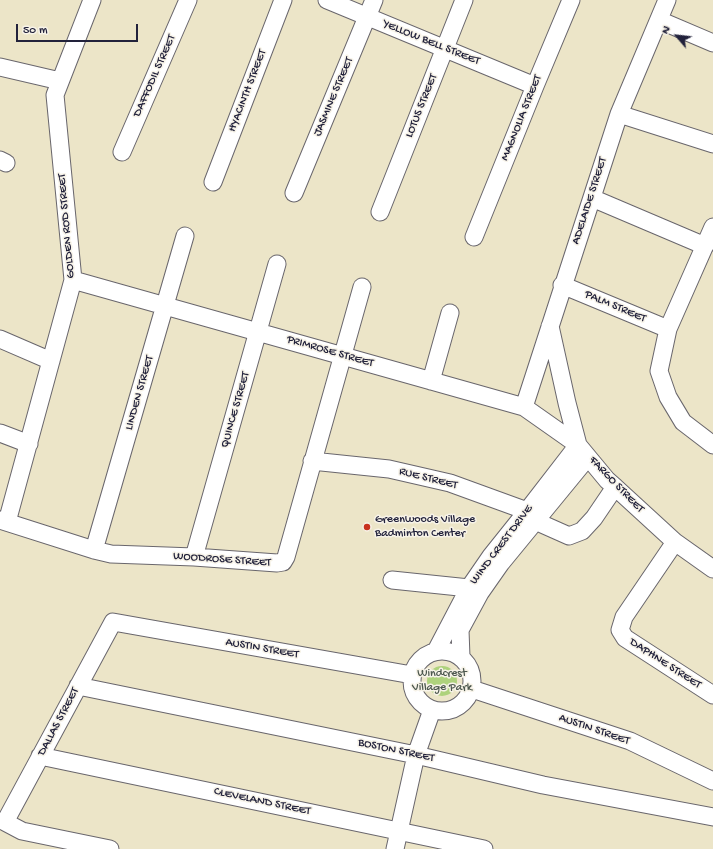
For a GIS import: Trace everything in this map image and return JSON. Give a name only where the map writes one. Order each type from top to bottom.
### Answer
[{"type":"street","name":"GOLDEN ROD STREET","points":[[4,521],[29,444],[73,280],[55,95],[92,0]]},
{"type":"street","name":"DAFFODIL STREET","points":[[122,152],[188,0]]},
{"type":"street","name":"HYACINTH STREET","points":[[214,182],[283,0]]},
{"type":"street","name":"YELLOW BELL STREET","points":[[326,0],[535,86]]},
{"type":"street","name":"JASMINE STREET","points":[[294,193],[374,0]]},
{"type":"street","name":"LOTUS STREET","points":[[380,212],[464,0]]},
{"type":"street","name":"MAGNOLIA STREET","points":[[474,237],[571,0]]},
{"type":"street","name":"ADELAIDE STREET","points":[[524,407],[562,285],[619,114],[667,0]]},
{"type":"street","points":[[659,20],[713,43]]},
{"type":"street","points":[[0,67],[60,81]]},
{"type":"street","points":[[619,114],[713,144]]},
{"type":"street","points":[[592,198],[705,246]]},
{"type":"street","points":[[713,227],[668,329],[659,371],[668,397],[682,422],[713,445]]},
{"type":"street","name":"LINDEN STREET","points":[[94,550],[166,306],[185,236]]},
{"type":"street","name":"QUINCE STREET","points":[[194,557],[277,264]]},
{"type":"street","name":"PRIMROSE STREET","points":[[73,280],[524,407],[583,451]]},
{"type":"street","name":"PALM STREET","points":[[562,285],[668,329]]},
{"type":"street","name":"WOODROSE STREET","points":[[4,521],[111,554],[194,557],[277,563],[283,562],[286,557],[362,287]]},
{"type":"street","points":[[431,381],[450,313]]},
{"type":"street","name":"FARGO STREET","points":[[550,326],[567,403],[583,451],[615,487],[675,542],[713,569]]},
{"type":"street","points":[[0,339],[51,361]]},
{"type":"street","points":[[0,433],[29,444]]},
{"type":"street","name":"WIND CREST DRIVE","points":[[461,657],[460,630],[480,593],[532,515],[583,451]]},
{"type":"street","name":"RUE STREET","points":[[312,461],[389,469],[450,483],[532,515],[542,524],[570,536],[582,530],[594,518],[615,487]]},
{"type":"street","name":"WIND CREST DRIVE","points":[[436,651],[469,588],[491,556],[532,515]]},
{"type":"street","name":"DAPHNE STREET","points":[[675,542],[624,617],[620,630],[625,638],[713,695]]},
{"type":"street","points":[[392,580],[469,588]]},
{"type":"street","name":"AUSTIN STREET","points":[[113,622],[412,675]]},
{"type":"street","name":"DALLAS STREET","points":[[110,849],[22,831],[5,822],[113,622]]},
{"type":"street","points":[[436,651],[445,651],[461,657],[471,672],[472,689],[461,706],[442,712],[432,710],[424,706],[413,693],[411,684],[415,667],[420,660],[428,654],[436,651]]},
{"type":"street","name":"BOSTON STREET","points":[[78,686],[416,755],[543,785],[713,817]]},
{"type":"street","name":"AUSTIN STREET","points":[[472,689],[630,741],[713,781]]},
{"type":"street","points":[[395,849],[416,755],[432,710]]},
{"type":"street","name":"CLEVELAND STREET","points":[[40,756],[484,849]]},
{"type":"green space","name":"Windcrest Village Park","points":[[442,666],[453,670],[457,681],[453,692],[442,696],[431,692],[427,681],[431,670]]},
{"type":"place","name":"Greenwoods Village Badminton Center","points":[[367,527]]}]
